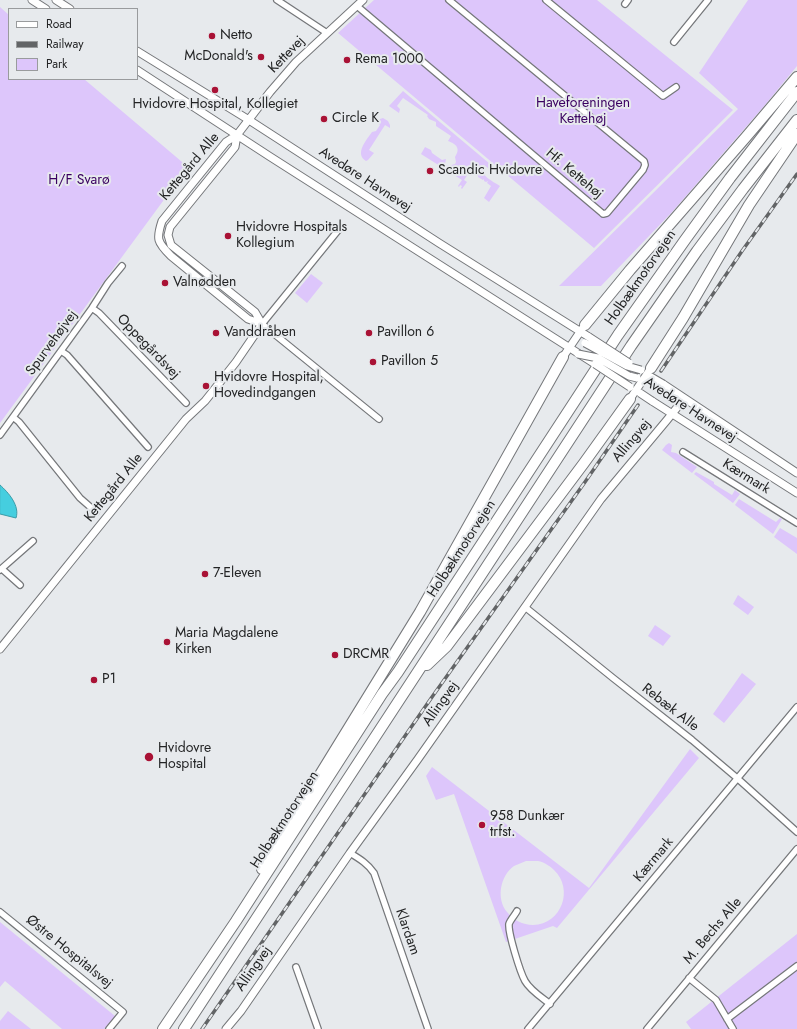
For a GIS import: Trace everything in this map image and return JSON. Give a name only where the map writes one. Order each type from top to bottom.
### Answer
[{"type":"highway","points":[[582,328],[630,270],[797,77]]},
{"type":"highway","name":"Holbækmotorvejen","points":[[163,1029],[236,921],[382,694],[398,672],[618,335],[721,190],[797,92]]},
{"type":"highway","points":[[184,1029],[631,346],[697,251],[797,120]]},
{"type":"highway","points":[[647,372],[683,318],[749,205],[797,134]]},
{"type":"highway","points":[[236,921],[252,884],[420,612],[563,357]]},
{"type":"highway","points":[[412,681],[447,646],[630,399]]},
{"type":"street","points":[[32,0],[44,8]]},
{"type":"street","points":[[56,0],[68,8]]},
{"type":"street","points":[[277,0],[327,33]]},
{"type":"street","name":"Kettevej","points":[[237,135],[290,68],[363,0]]},
{"type":"street","name":"Hf. Kettehøj","points":[[357,6],[603,214],[607,213],[644,170],[644,161],[449,0]]},
{"type":"street","points":[[546,0],[663,96],[676,87]]},
{"type":"street","points":[[674,42],[708,0]]},
{"type":"street","name":"Avedøre Havnevej","points":[[138,52],[249,120],[439,243],[582,328],[587,340],[647,372],[684,399],[797,473]]},
{"type":"street","name":"Avedøre Havnevej","points":[[138,71],[797,493]]},
{"type":"street","name":"Kettegård Alle","points":[[237,135],[226,142],[162,221],[158,231],[158,238],[160,246],[170,256],[248,319],[262,324]]},
{"type":"street","name":"Kettegård Alle","points":[[0,649],[186,419],[205,401],[236,362],[262,324],[340,228]]},
{"type":"street","name":"Spurvehøjvej","points":[[0,435],[92,308],[108,283],[122,266]]},
{"type":"street","name":"Oppegårdsvej","points":[[92,308],[99,313],[186,403]]},
{"type":"street","points":[[262,324],[379,419]]},
{"type":"street","points":[[563,357],[582,328]]},
{"type":"street","points":[[569,348],[587,340]]},
{"type":"street","points":[[61,351],[67,355],[148,447]]},
{"type":"street","points":[[578,354],[598,358],[629,376],[637,378],[641,377],[647,372]]},
{"type":"street","points":[[630,399],[647,372]]},
{"type":"street","name":"Allingvej","points":[[226,1029],[245,1005],[350,852],[418,759],[601,499],[684,399]]},
{"type":"street","points":[[12,417],[19,422],[80,498],[96,512]]},
{"type":"street","name":"Kærmark","points":[[683,452],[797,523]]},
{"type":"street","points":[[20,585],[1,570],[33,540]]},
{"type":"street","name":"Rebæk Alle","points":[[525,607],[738,778],[797,832]]},
{"type":"street","name":"Kærmark","points":[[528,1029],[797,707]]},
{"type":"street","name":"M. Bechs Alle","points":[[647,1029],[797,849]]},
{"type":"street","name":"Klardam","points":[[350,852],[370,867],[374,873],[428,1029]]},
{"type":"street","points":[[517,911],[510,923],[509,931],[520,970],[524,980],[529,986],[550,1004]]},
{"type":"street","name":"Østre Hospitalsvej","points":[[0,912],[123,1012],[109,1029]]},
{"type":"street","points":[[727,1019],[797,966]]},
{"type":"street","points":[[296,967],[318,1029]]},
{"type":"street","points":[[690,978],[716,1000],[733,1029]]},
{"type":"green space","name":"Haveforeningen Kettehøj","points":[[374,0],[597,0],[733,110],[594,248],[338,33]]},
{"type":"green space","points":[[748,0],[797,0],[797,66],[673,211],[601,286],[559,286],[738,109],[699,73]]},
{"type":"green space","name":"H/F Svarø","points":[[0,7],[8,14],[8,80],[85,80],[188,167],[0,423]]},
{"type":"green space","points":[[403,91],[496,169],[494,170],[488,168],[484,165],[481,166],[483,173],[490,180],[500,186],[489,202],[484,198],[491,186],[487,183],[488,181],[484,181],[484,179],[483,180],[478,177],[478,175],[473,174],[471,176],[468,174],[464,180],[467,182],[462,189],[462,186],[458,186],[462,180],[421,154],[425,147],[431,150],[432,153],[442,160],[446,159],[445,164],[448,166],[455,164],[455,157],[458,149],[455,145],[448,141],[451,136],[436,126],[436,122],[429,119],[427,116],[428,115],[403,98],[397,106],[400,109],[399,113],[389,106]]},
{"type":"green space","points":[[383,118],[388,121],[390,128],[385,125],[369,150],[374,153],[366,161],[361,154],[361,151],[367,138],[372,132],[376,131],[380,125],[378,123],[380,119]]},
{"type":"green space","points":[[311,274],[323,283],[307,303],[295,293]]},
{"type":"green space","points":[[669,443],[672,445],[671,452],[676,453],[697,467],[692,473],[662,450]]},
{"type":"green space","points":[[696,472],[714,482],[714,484],[732,495],[735,490],[740,494],[733,503],[694,474]]},
{"type":"green space","points":[[739,499],[776,522],[780,518],[782,519],[773,534],[735,505]]},
{"type":"green space","points":[[780,528],[797,538],[797,554],[774,537]]},
{"type":"green space","points":[[738,595],[754,607],[748,615],[733,604]]},
{"type":"green space","points":[[655,625],[671,636],[663,646],[648,636]]},
{"type":"green space","points":[[742,673],[756,684],[724,723],[713,714]]},
{"type":"green space","points":[[690,749],[699,758],[557,928],[553,926],[506,942],[454,794],[436,800],[426,776],[432,767],[589,888]],"holes":[[[526,861],[542,862],[554,870],[560,878],[564,895],[558,912],[551,919],[543,923],[533,925],[515,920],[509,915],[501,901],[501,888],[505,876],[514,866]]]},
{"type":"green space","points":[[0,922],[115,1016],[104,1029],[62,1029],[5,981],[0,987]]},
{"type":"green space","points":[[797,934],[797,1029],[691,1029],[686,1022]]},
{"type":"green space","points":[[8,1011],[31,1029],[0,1029],[0,1021]]},
{"type":"water","points":[[0,485],[15,504],[17,513],[16,518],[0,514]]},
{"type":"railway","points":[[661,371],[742,251],[797,174]]},
{"type":"railway","points":[[202,1029],[432,697],[638,405]]},
{"type":"place","name":"Netto","points":[[212,36]]},
{"type":"place","name":"McDonald's","points":[[261,57]]},
{"type":"place","name":"Rema 1000","points":[[347,60]]},
{"type":"place","name":"Hvidovre Hospital, Kollegiet","points":[[215,90]]},
{"type":"place","name":"Circle K","points":[[324,119]]},
{"type":"place","name":"Scandic Hvidovre","points":[[430,171]]},
{"type":"place","name":"Hvidovre Hospitals Kollegium","points":[[228,236]]},
{"type":"place","name":"Valnødden","points":[[165,283]]},
{"type":"place","name":"Vanddråben","points":[[216,333]]},
{"type":"place","name":"Pavillon 6","points":[[369,333]]},
{"type":"place","name":"Pavillon 5","points":[[373,362]]},
{"type":"place","name":"Hvidovre Hospital, Hovedindgangen","points":[[206,386]]},
{"type":"place","name":"7-Eleven","points":[[205,574]]},
{"type":"place","name":"Maria Magdalene Kirken","points":[[167,642]]},
{"type":"place","name":"DRCMR","points":[[335,655]]},
{"type":"place","name":"P1","points":[[94,680]]},
{"type":"place","name":"Hvidovre Hospital","points":[[149,757]]},
{"type":"place","name":"958 Dunkær trfst.","points":[[482,825]]}]
